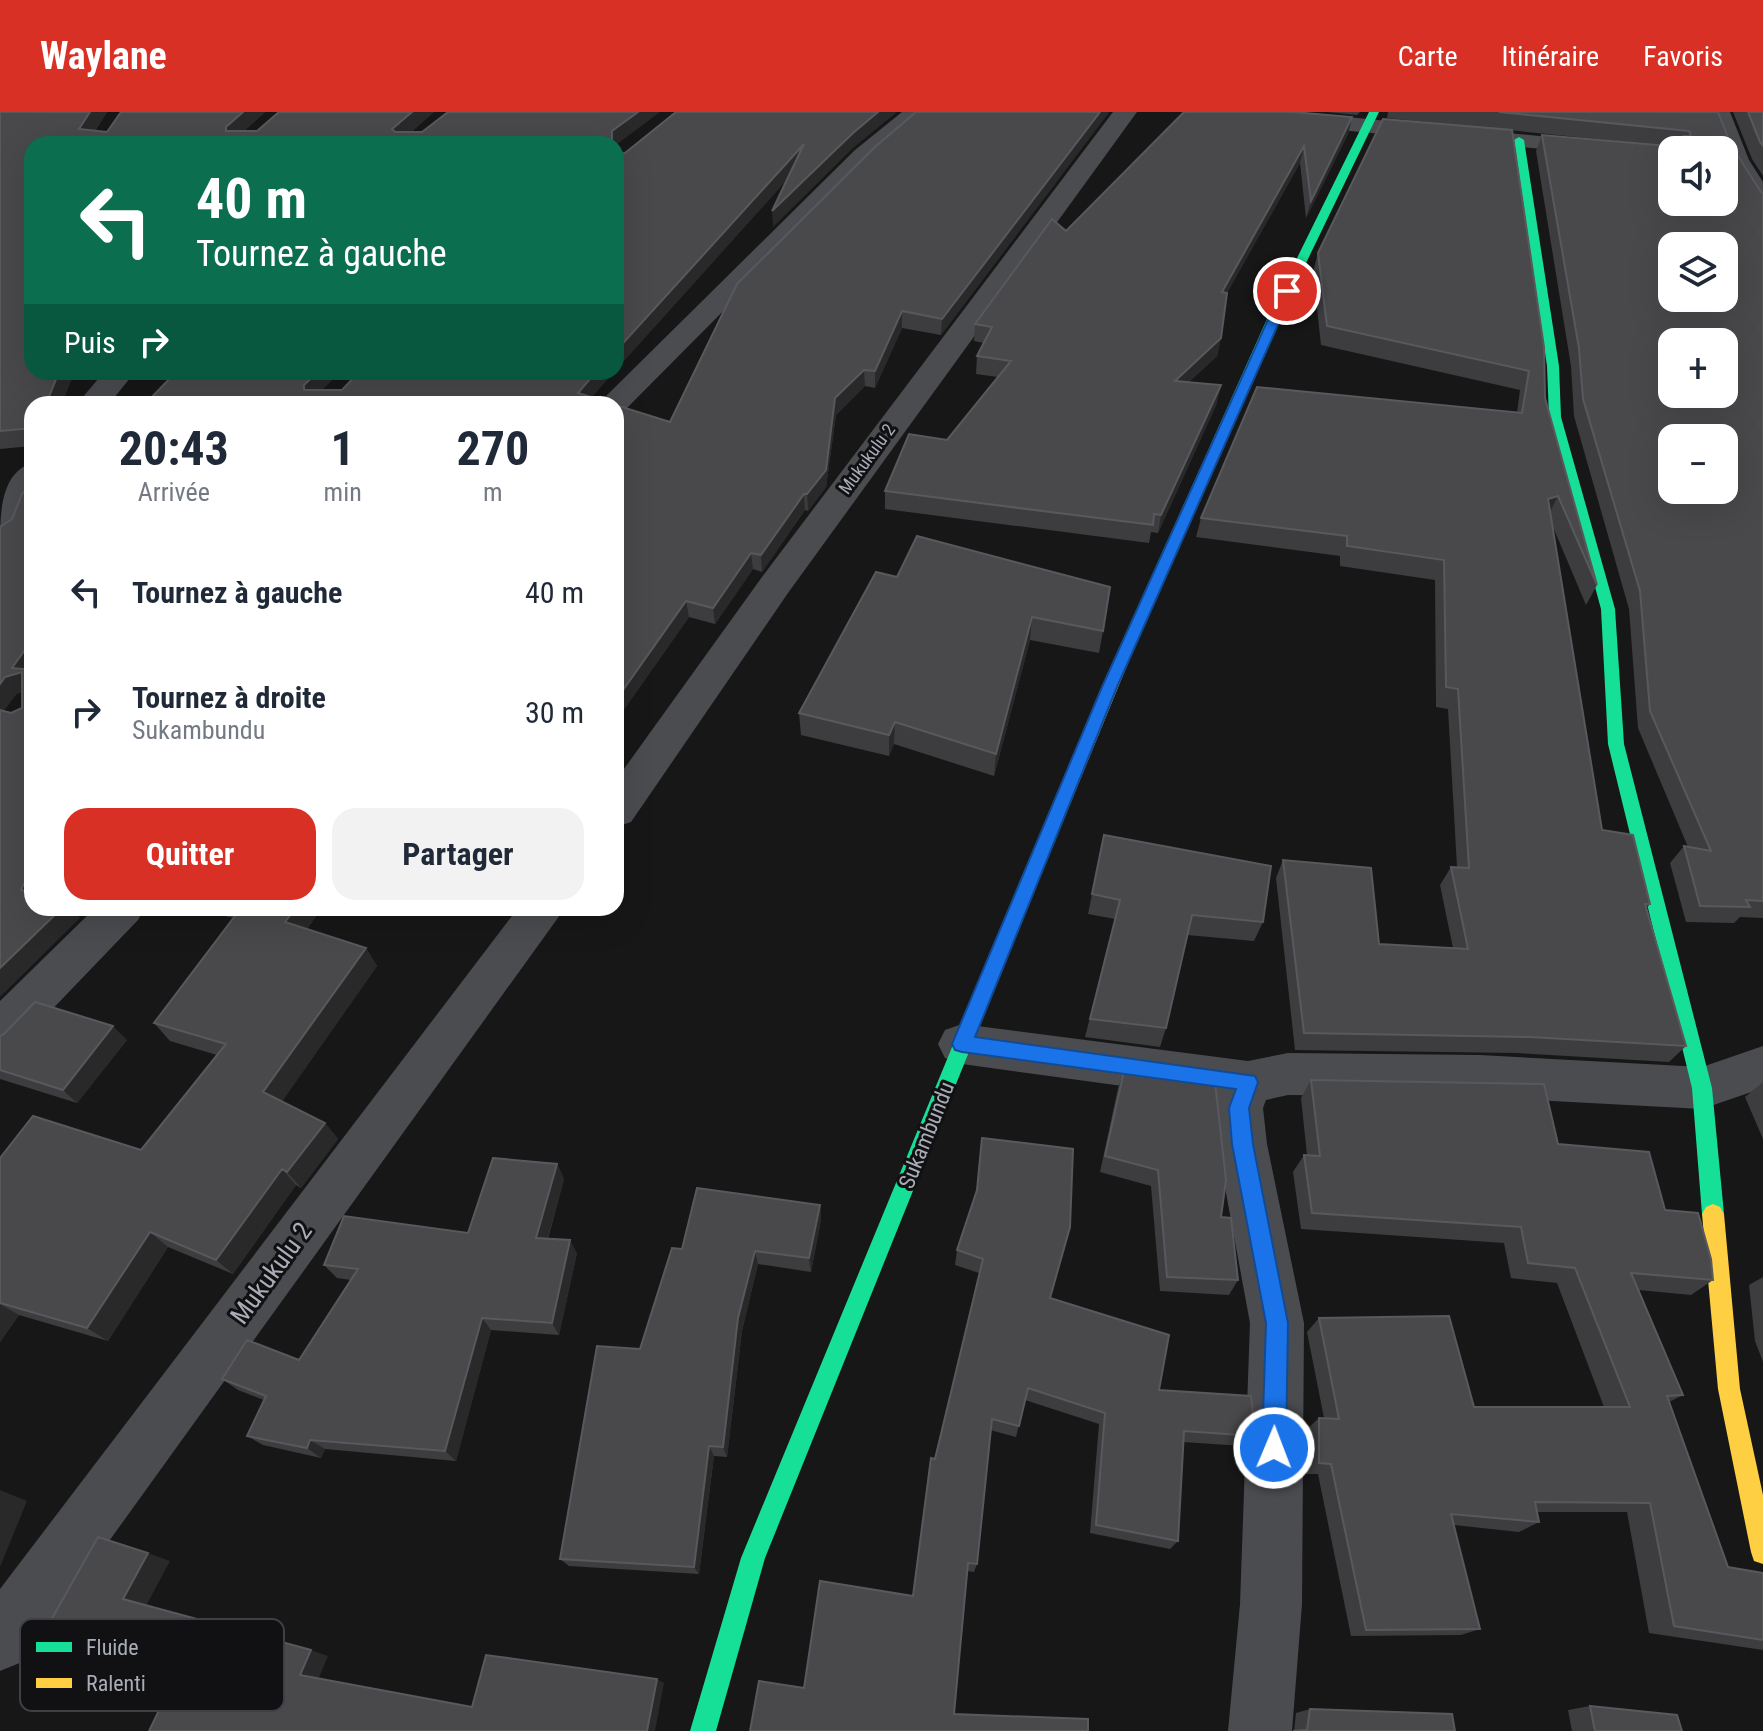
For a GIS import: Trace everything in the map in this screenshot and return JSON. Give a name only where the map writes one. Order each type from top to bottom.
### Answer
[{"type":"street","points":[[621,396],[864,155],[916,112]]},
{"type":"street","name":"Mukukulu 2","points":[[624,800],[775,585],[1125,112]]},
{"type":"street","points":[[1221,112],[1371,119],[1519,140],[1658,153]]},
{"type":"street","points":[[1718,112],[1724,136]]},
{"type":"street","name":"Sukambundu","points":[[703,1731],[753,1558],[962,1044],[1128,645],[1273,319],[1371,119]]},
{"type":"street","points":[[1519,140],[1553,366],[1555,417],[1608,609],[1616,744],[1702,1088],[1729,1389],[1763,1552]]},
{"type":"street","points":[[1738,161],[1763,163]]},
{"type":"street","points":[[1738,169],[1763,202]]},
{"type":"street","points":[[99,396],[113,380]]},
{"type":"street","points":[[0,536],[9,526],[18,489],[24,482]]},
{"type":"street","points":[[0,1032],[115,916]]},
{"type":"street","name":"Mukukulu 2","points":[[0,1640],[537,916]]},
{"type":"street","points":[[962,1044],[1248,1082],[1288,1074],[1480,1076],[1702,1088],[1763,1067]]},
{"type":"street","points":[[1248,1082],[1239,1108],[1242,1144],[1277,1323],[1271,1604],[1260,1731]]},
{"type":"building","points":[[0,112],[90,112],[79,129],[107,132],[121,112],[243,112],[226,127],[226,131],[257,131],[279,112],[412,112],[392,129],[395,132],[422,132],[448,112],[638,112],[612,131],[612,136],[24,136],[24,380],[56,380],[49,396],[24,396],[24,429],[0,431]]},
{"type":"building","points":[[676,112],[878,112],[772,211],[804,144],[624,342],[625,153]]},
{"type":"building","points":[[916,112],[1100,112],[942,319],[902,311],[875,371],[864,370],[835,398],[826,470],[804,494],[761,555],[751,553],[713,608],[686,601],[624,689],[624,408],[670,422],[737,284],[875,147]]},
{"type":"building","points":[[1184,112],[1293,112],[1352,117],[1311,201],[1304,146],[1222,292],[1227,293],[1221,338],[1175,381],[1221,385],[1161,515],[1154,514],[1153,525],[885,491],[909,434],[947,440],[1011,361],[977,356],[992,327],[975,324],[1052,219],[1066,231]]},
{"type":"building","points":[[1499,112],[1718,112],[1727,136],[1691,136],[1689,131]]},
{"type":"building","points":[[1748,112],[1763,112],[1763,146],[1760,142]]},
{"type":"building","points":[[1383,119],[1512,130],[1544,347],[1545,398],[1597,585],[1558,496],[1548,499],[1602,830],[1633,835],[1650,904],[1645,904],[1686,1046],[1530,1037],[1304,1033],[1283,860],[1371,868],[1379,944],[1468,949],[1451,867],[1469,868],[1458,689],[1446,687],[1444,560],[1347,546],[1347,536],[1201,518],[1257,387],[1522,413],[1529,371],[1327,326],[1318,253]]},
{"type":"building","points":[[1542,135],[1658,145],[1658,216],[1738,216],[1738,156],[1763,193],[1763,901],[1746,900],[1750,907],[1700,906],[1684,846],[1711,851],[1650,711],[1640,591],[1583,399],[1579,348]]},
{"type":"building","points":[[168,380],[309,380],[304,390],[342,390],[351,380],[589,380],[578,393],[588,396],[153,396]]},
{"type":"building","points":[[24,492],[24,651],[12,668],[24,669],[24,883],[21,890],[24,891],[24,916],[54,916],[0,968],[0,710],[11,713],[22,708],[22,672],[5,677],[0,684],[0,527],[12,519]]},
{"type":"building","points":[[917,536],[1110,587],[1103,631],[1032,617],[996,754],[895,722],[889,735],[799,713],[876,572],[897,577]]},
{"type":"building","points":[[1104,835],[1271,866],[1263,922],[1192,915],[1166,1028],[1090,1019],[1120,900],[1092,894]]},
{"type":"building","points":[[235,916],[290,916],[285,922],[366,948],[263,1092],[325,1123],[287,1172],[282,1169],[216,1260],[150,1232],[87,1328],[0,1303],[0,1158],[33,1116],[141,1150],[226,1044],[154,1023]]},
{"type":"building","points":[[35,1002],[113,1026],[63,1090],[0,1070],[0,1036]]},
{"type":"building","points":[[1124,1071],[1215,1083],[1226,1180],[1221,1217],[1231,1218],[1238,1280],[1167,1277],[1158,1170],[1105,1156]]},
{"type":"building","points":[[1311,1080],[1544,1084],[1558,1144],[1649,1152],[1665,1210],[1698,1213],[1711,1259],[1713,1280],[1631,1273],[1683,1395],[1667,1396],[1728,1567],[1763,1573],[1763,1640],[1674,1626],[1650,1503],[1535,1502],[1539,1522],[1451,1514],[1480,1629],[1366,1630],[1331,1464],[1319,1463],[1319,1418],[1339,1419],[1319,1318],[1449,1316],[1474,1407],[1630,1407],[1575,1268],[1528,1263],[1521,1227],[1312,1213],[1304,1155],[1320,1156]]},
{"type":"building","points":[[982,1138],[1073,1149],[1070,1227],[1050,1298],[1169,1335],[1159,1390],[1251,1396],[1253,1436],[1184,1431],[1178,1541],[1096,1525],[1105,1413],[1028,1388],[1019,1426],[992,1419],[977,1564],[968,1563],[954,1714],[1088,1719],[1088,1731],[750,1731],[759,1681],[804,1688],[820,1581],[913,1596],[931,1458],[935,1459],[983,1259],[957,1250],[977,1190]]},
{"type":"building","points":[[493,1158],[557,1164],[536,1238],[570,1240],[552,1323],[482,1318],[445,1451],[310,1440],[307,1448],[247,1436],[266,1396],[222,1379],[247,1340],[299,1360],[358,1269],[324,1265],[344,1216],[468,1233]]},
{"type":"building","points":[[697,1188],[820,1205],[809,1258],[755,1251],[738,1318],[723,1447],[709,1446],[694,1567],[560,1559],[597,1346],[640,1349],[672,1248],[682,1249]]},
{"type":"building","points":[[98,1537],[148,1553],[123,1599],[197,1619],[52,1619]]},
{"type":"building","points":[[284,1643],[311,1650],[300,1675],[472,1707],[486,1655],[657,1679],[647,1731],[149,1731],[159,1711],[284,1711]]},
{"type":"building","points":[[1590,1706],[1677,1715],[1682,1731],[1595,1731]]},
{"type":"building","points":[[1310,1709],[1452,1714],[1455,1731],[1293,1731],[1307,1730]]},
{"type":"traffic: fast","points":[[1135,629],[1273,319],[1374,112]]},
{"type":"traffic: fast","points":[[1519,140],[1553,366],[1555,417],[1608,609],[1616,744],[1702,1088],[1713,1214]]},
{"type":"traffic: fast","points":[[703,1731],[753,1558],[995,965]]},
{"type":"traffic: slow","points":[[995,965],[1135,629]]},
{"type":"traffic: slow","points":[[1713,1214],[1729,1389],[1763,1552]]},
{"type":"route","points":[[1274,1448],[1277,1323],[1242,1144],[1239,1108],[1248,1082],[962,1044],[1109,687],[1287,291]]}]
